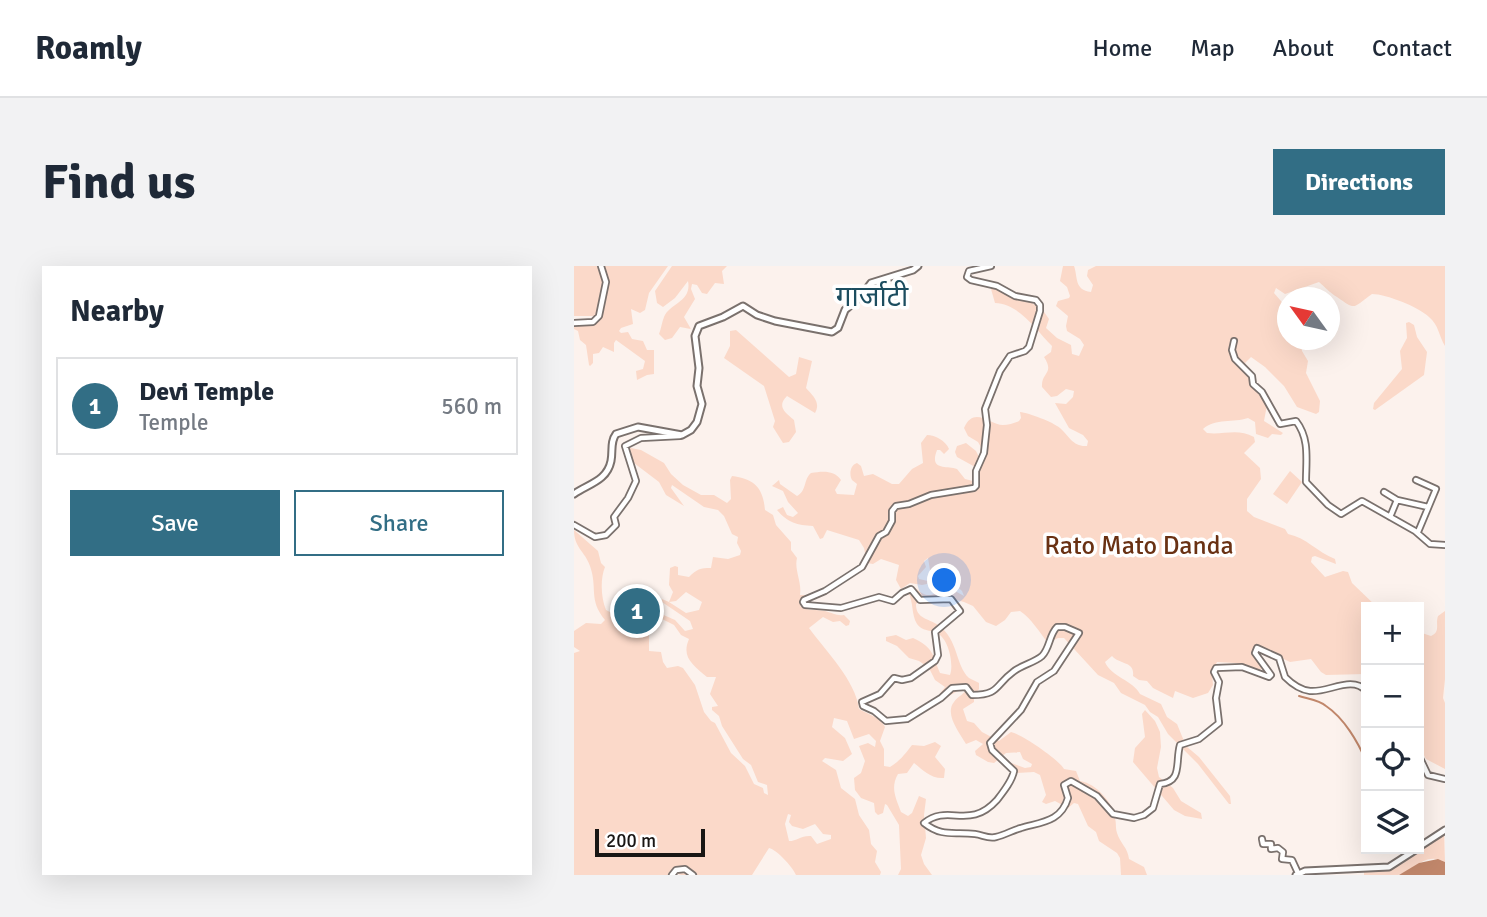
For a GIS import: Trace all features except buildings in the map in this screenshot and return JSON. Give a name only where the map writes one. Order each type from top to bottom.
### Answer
[{"type":"street","points":[[574,323],[593,322],[599,316],[606,282],[601,266]]},
{"type":"street","points":[[574,525],[595,537],[606,535],[616,525],[614,517],[636,481],[625,446],[641,438],[682,435],[691,430],[697,422],[701,409],[697,386],[699,362],[695,336],[699,326],[743,306],[757,315],[775,321],[832,332],[838,328],[845,310],[871,283],[918,266]]},
{"type":"street","points":[[991,266],[969,271],[967,277],[1038,302],[1040,311],[1032,343],[1025,351],[1010,356],[991,392],[985,409],[987,425],[984,453],[976,471],[976,486],[931,495],[896,506],[886,532],[879,536],[862,567],[803,603],[834,608],[879,597],[893,601],[911,589],[920,600],[951,599],[960,611],[935,632],[939,655],[935,661],[911,678],[894,678],[880,694],[862,702],[863,706],[886,721],[901,721],[941,698],[952,688],[966,687],[972,695],[988,694],[999,688],[1015,670],[1041,657],[1045,653],[1050,635],[1057,627],[1065,627],[1079,633],[1054,671],[1037,681],[1021,710],[989,743],[992,750],[1014,771],[1002,793],[988,809],[974,816],[953,814],[924,823],[949,835],[975,834],[994,838],[1044,823],[1064,810],[1068,799],[1063,785],[1071,781],[1103,800],[1110,812],[1116,816],[1133,818],[1144,815],[1155,804],[1160,784],[1168,784],[1173,779],[1180,745],[1199,739],[1219,723],[1216,698],[1219,682],[1214,672],[1216,668],[1242,667],[1265,676],[1271,675],[1255,653],[1257,648],[1279,658],[1285,677],[1303,689],[1312,691],[1358,685],[1361,687]]},
{"type":"street","points":[[1234,341],[1232,350],[1235,359],[1252,376],[1253,384],[1262,392],[1280,424],[1296,421],[1303,431],[1307,446],[1306,482],[1328,505],[1341,514],[1362,501],[1418,532],[1430,544],[1445,545]]},
{"type":"street","points":[[574,494],[604,475],[611,460],[613,438],[621,431],[638,427],[682,435]]},
{"type":"street","points":[[1416,480],[1436,489],[1418,532]]},
{"type":"street","points":[[1384,492],[1397,500],[1428,507]]},
{"type":"street","points":[[1390,517],[1397,500]]},
{"type":"street","points":[[1424,767],[1428,775],[1445,779]]},
{"type":"street","points":[[1424,844],[1445,830]]},
{"type":"street","points":[[1262,839],[1263,844],[1271,844],[1271,849],[1278,848],[1283,852],[1282,859],[1292,860],[1297,874],[1324,869],[1389,867],[1409,854]]},
{"type":"street","points":[[672,875],[676,870],[685,869],[693,875]]},
{"type":"green space","points":[[574,266],[597,266],[605,280],[595,316],[574,316]]},
{"type":"green space","points":[[602,266],[668,266],[649,293],[645,310],[640,313],[631,309],[633,324],[619,331],[628,332],[632,339],[643,341],[647,350],[654,350],[654,374],[637,380],[636,371],[643,369],[645,361],[616,340],[614,352],[603,347],[599,353],[593,354],[593,363],[589,365],[586,345],[580,340],[574,326],[594,322],[601,316],[608,280]]},
{"type":"green space","points":[[672,266],[727,266],[722,271],[724,284],[715,283],[707,294],[692,284],[695,299],[684,317],[691,329],[680,327],[672,338],[665,340],[659,334],[664,317],[684,298],[688,288],[688,281],[675,298],[663,307],[657,303],[655,291]]},
{"type":"green space","name":"Rato Mato Danda","points":[[1063,266],[1074,266],[1079,286],[1091,292],[1093,285],[1087,276],[1088,270],[1096,266],[1445,266],[1445,346],[1429,317],[1394,299],[1372,294],[1352,306],[1340,299],[1340,287],[1325,287],[1319,282],[1305,287],[1277,287],[1274,293],[1277,296],[1277,350],[1302,350],[1308,361],[1306,373],[1320,401],[1319,412],[1316,414],[1297,407],[1284,386],[1251,357],[1245,363],[1267,405],[1264,421],[1283,433],[1272,434],[1268,438],[1256,434],[1255,422],[1248,418],[1213,423],[1203,429],[1207,433],[1237,432],[1254,437],[1255,442],[1244,453],[1260,468],[1261,479],[1247,499],[1247,511],[1254,517],[1285,529],[1288,534],[1335,559],[1336,564],[1315,556],[1311,562],[1325,577],[1348,572],[1352,583],[1372,602],[1361,602],[1361,674],[1326,675],[1311,659],[1290,662],[1256,646],[1252,654],[1263,667],[1260,670],[1236,663],[1217,662],[1212,673],[1213,685],[1208,693],[1193,698],[1175,691],[1173,698],[1153,688],[1147,681],[1133,676],[1129,665],[1112,656],[1105,662],[1140,694],[1161,704],[1167,717],[1177,724],[1186,746],[1199,757],[1230,796],[1231,804],[1198,764],[1168,734],[1158,717],[1145,705],[1121,693],[1114,683],[1098,675],[1064,638],[1048,643],[1020,611],[1011,612],[996,626],[986,622],[973,606],[964,602],[942,596],[916,604],[920,615],[945,631],[965,673],[979,683],[974,702],[963,709],[967,721],[999,741],[1011,732],[1017,734],[1048,754],[1064,769],[1076,771],[1080,781],[1098,790],[1111,806],[1118,818],[1114,816],[1117,833],[1129,859],[1144,867],[1147,875],[1121,875],[1117,853],[1099,841],[1096,832],[1088,826],[1078,804],[1074,803],[1068,808],[1055,801],[1046,804],[1042,802],[1046,795],[1040,775],[1034,772],[1017,773],[1006,761],[1025,768],[1031,767],[1032,764],[1023,759],[1020,752],[1006,753],[994,763],[976,755],[975,751],[983,744],[976,740],[966,744],[951,712],[954,702],[966,690],[963,688],[940,701],[938,696],[945,687],[935,680],[929,668],[909,658],[897,646],[886,641],[886,637],[896,635],[906,640],[913,638],[931,652],[940,673],[950,675],[951,659],[945,641],[937,633],[917,624],[908,592],[910,586],[927,595],[948,587],[964,596],[962,591],[930,570],[928,558],[924,561],[926,567],[918,576],[919,579],[928,581],[927,584],[910,583],[901,589],[896,580],[899,565],[881,559],[873,564],[867,563],[859,540],[827,530],[820,539],[813,526],[789,521],[777,510],[783,507],[787,515],[793,517],[798,513],[783,491],[772,486],[779,480],[780,484],[797,496],[811,473],[828,472],[841,480],[835,490],[837,494],[854,495],[857,484],[850,473],[857,463],[864,476],[873,474],[892,484],[899,484],[912,469],[923,463],[921,443],[927,435],[940,439],[949,449],[944,454],[937,450],[937,464],[957,469],[965,479],[973,481],[976,479],[977,468],[957,457],[955,452],[957,446],[966,443],[979,457],[984,459],[986,456],[978,442],[968,436],[964,428],[968,421],[977,417],[1005,425],[1019,421],[1020,412],[1024,413],[1052,423],[1075,443],[1087,446],[1088,441],[1083,435],[1069,428],[1055,403],[1066,404],[1073,397],[1074,391],[1066,389],[1051,397],[1042,387],[1048,370],[1044,357],[1051,352],[1052,346],[1020,313],[1004,304],[995,303],[991,289],[995,285],[1001,285],[1042,309],[1049,319],[1046,328],[1071,345],[1072,354],[1079,356],[1084,345],[1067,331],[1068,316],[1056,306],[1058,301],[1070,296],[1067,287],[1060,281]]},
{"type":"green space","points":[[1406,323],[1414,325],[1417,337],[1427,352],[1424,375],[1375,410],[1374,403],[1402,369],[1400,351],[1407,338]]},
{"type":"green space","points":[[736,330],[789,377],[796,374],[799,357],[812,361],[806,388],[815,399],[817,409],[815,413],[787,396],[782,406],[794,420],[796,432],[789,442],[783,443],[773,427],[775,421],[764,386],[724,358],[730,346],[730,331]]},
{"type":"green space","points":[[626,447],[641,450],[664,463],[683,485],[701,495],[714,495],[727,503],[731,499],[732,476],[747,479],[760,490],[765,510],[773,515],[776,525],[791,542],[791,550],[797,558],[800,595],[808,595],[811,599],[808,603],[802,602],[800,606],[809,610],[844,615],[850,621],[846,626],[840,621],[833,622],[823,617],[809,628],[846,677],[857,698],[859,709],[883,723],[885,727],[880,741],[884,749],[884,766],[894,765],[912,745],[924,746],[935,742],[941,746],[935,757],[945,769],[944,778],[931,776],[914,763],[907,773],[898,774],[894,784],[901,812],[908,816],[919,796],[926,799],[926,838],[921,855],[932,875],[898,875],[901,869],[899,825],[887,805],[885,804],[883,813],[878,815],[874,803],[861,798],[855,790],[854,778],[861,773],[865,761],[859,746],[868,743],[875,747],[876,741],[869,734],[854,739],[847,721],[834,718],[832,727],[845,738],[852,754],[843,761],[825,758],[822,761],[836,770],[841,788],[855,799],[859,815],[869,830],[871,844],[877,851],[875,862],[880,875],[796,875],[784,859],[769,848],[752,875],[574,875],[574,653],[580,651],[574,647],[574,631],[586,623],[601,624],[605,620],[595,600],[590,566],[576,541],[574,530],[598,551],[605,567],[602,589],[606,610],[618,616],[629,609],[637,625],[628,633],[649,635],[649,651],[661,652],[667,668],[683,668],[695,685],[704,712],[715,723],[731,753],[745,766],[754,784],[763,788],[768,795],[767,785],[758,782],[751,765],[743,759],[722,726],[719,716],[712,710],[712,707],[718,706],[710,694],[716,677],[707,677],[687,656],[689,639],[681,635],[674,625],[656,616],[659,613],[675,620],[685,631],[693,629],[690,621],[662,602],[662,599],[669,602],[673,592],[669,585],[670,568],[678,567],[678,575],[689,577],[694,572],[711,568],[713,557],[728,559],[740,555],[738,537],[732,534],[724,516],[718,510],[704,507],[672,485],[671,488],[684,506],[666,495],[659,482],[630,460]],"holes":[[[686,592],[702,602],[699,610],[686,613],[669,602],[676,601]],[[788,814],[791,815],[789,822],[792,826],[803,829],[815,824],[823,834],[831,835],[831,839],[817,844],[811,836],[789,841],[785,824]]]},
{"type":"green space","points":[[1290,471],[1302,482],[1287,504],[1273,494]]},
{"type":"green space","points":[[1445,611],[1445,769],[1424,755],[1424,634],[1434,634],[1438,616]]},
{"type":"green space","points":[[1145,710],[1160,732],[1161,747],[1157,768],[1159,777],[1173,788],[1181,801],[1201,813],[1202,819],[1185,816],[1174,810],[1133,762],[1135,748],[1145,737],[1142,714]]},
{"type":"green space","points":[[1444,832],[1445,862],[1438,859],[1425,860],[1398,875],[1364,875],[1364,870],[1396,866],[1413,854],[1424,854],[1424,846]]},
{"type":"shaded area","points":[[1438,859],[1445,862],[1445,875],[1399,875],[1419,863]]},
{"type":"waterway","points":[[1299,696],[1320,702],[1333,711],[1355,738],[1361,751]]},
{"type":"place","name":"Devi Temple","points":[[637,611]]},
{"type":"district","name":"गार्जाटी","points":[[872,297]]}]
